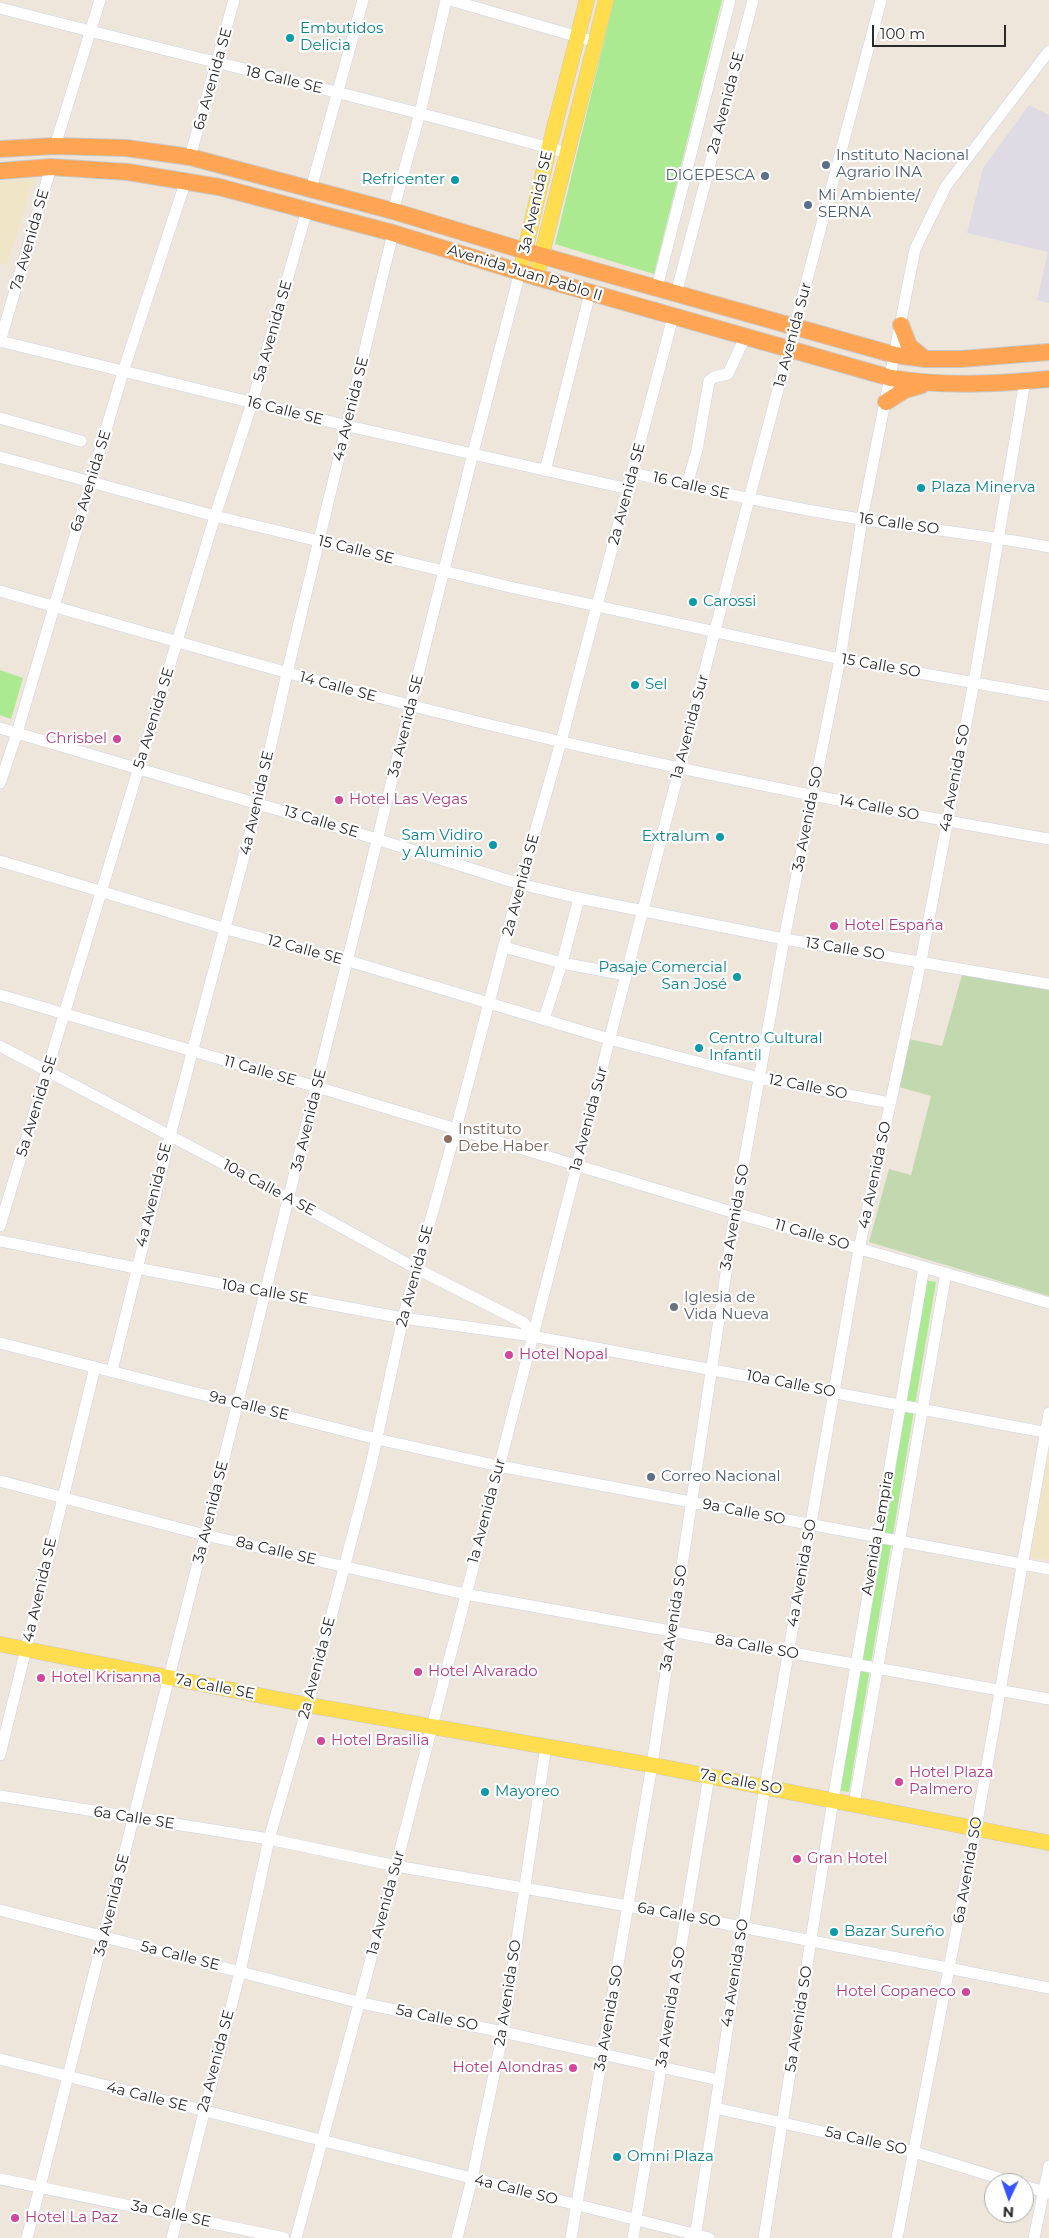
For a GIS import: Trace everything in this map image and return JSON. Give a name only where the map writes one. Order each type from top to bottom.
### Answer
[{"type":"highway","name":"Avenida Juan Pablo II","points":[[0,149],[55,146],[126,148],[190,157],[393,211],[676,294],[896,354],[926,359],[962,359],[1049,352]]},
{"type":"highway","name":"Avenida Juan Pablo II","points":[[0,171],[51,167],[128,172],[186,180],[393,233],[536,278],[891,378],[930,383],[967,384],[1049,379]]},
{"type":"highway","points":[[902,325],[909,346],[926,359]]},
{"type":"highway","points":[[886,402],[905,390],[930,383]]},
{"type":"main road","name":"3a Avenida SE","points":[[520,272],[587,0]]},
{"type":"main road","name":"3a Avenida SE","points":[[536,278],[606,0]]},
{"type":"main road","name":"7a Calle SE","points":[[0,1644],[308,1705],[431,1727]]},
{"type":"main road","name":"7a Calle SO","points":[[431,1727],[764,1786],[1049,1843]]},
{"type":"street","points":[[55,146],[100,0]]},
{"type":"street","name":"6a Avenida SE","points":[[190,157],[234,0]]},
{"type":"street","points":[[311,189],[339,93],[363,0]]},
{"type":"street","points":[[393,211],[420,113],[446,0]]},
{"type":"street","points":[[450,0],[596,42]]},
{"type":"street","name":"2a Avenida SE","points":[[676,294],[753,0]]},
{"type":"street","name":"1a Avenida Sur","points":[[296,2238],[396,1866],[714,633],[881,0]]},
{"type":"street","points":[[729,4],[750,13]]},
{"type":"street","name":"2a Avenida SE","points":[[657,288],[729,4]]},
{"type":"street","name":"18 Calle SE","points":[[0,8],[217,64],[420,113],[567,153]]},
{"type":"street","name":"3a Avenida SO","points":[[571,2238],[652,1765],[735,1212],[784,939],[840,659],[862,519],[902,325],[915,249],[946,186],[1049,51]]},
{"type":"street","name":"7a Avenida SE","points":[[0,341],[51,167]]},
{"type":"street","points":[[687,171],[706,179]]},
{"type":"street","name":"6a Avenida SE","points":[[0,783],[17,732],[123,372],[186,180]]},
{"type":"street","name":"5a Avenida SE","points":[[0,1226],[215,516],[252,403],[307,210]]},
{"type":"street","name":"4a Avenida SE","points":[[112,1372],[136,1268],[258,803],[318,540],[348,426],[393,233]]},
{"type":"street","points":[[669,239],[689,244]]},
{"type":"street","name":"3a Avenida SE","points":[[27,2238],[290,1199],[473,453],[520,272]]},
{"type":"street","points":[[545,471],[590,293]]},
{"type":"street","name":"2a Avenida SE","points":[[172,2238],[240,1972],[269,1840],[308,1705],[378,1439],[403,1318],[456,1129],[520,884],[561,742],[673,317]]},
{"type":"street","points":[[687,485],[696,450],[709,381],[714,377],[728,374],[745,337]]},
{"type":"street","name":"16 Calle SE","points":[[0,341],[348,426],[629,489]]},
{"type":"street","name":"4a Avenida SO","points":[[695,2236],[764,1786],[810,1524],[859,1249],[921,962],[974,682],[1025,381]]},
{"type":"street","points":[[0,418],[81,441]]},
{"type":"street","name":"15 Calle SE","points":[[0,457],[215,516],[714,633]]},
{"type":"street","name":"16 Calle SE","points":[[633,473],[749,499]]},
{"type":"street","name":"16 Calle SO","points":[[749,499],[862,519],[1049,547]]},
{"type":"street","name":"14 Calle SE","points":[[0,591],[177,643],[411,706],[680,768]]},
{"type":"street","name":"15 Calle SO","points":[[714,633],[840,659],[1049,696]]},
{"type":"street","name":"13 Calle SE","points":[[0,728],[138,770],[258,803],[520,884],[643,910]]},
{"type":"street","name":"14 Calle SO","points":[[680,768],[947,822],[1049,839]]},
{"type":"street","name":"12 Calle SE","points":[[0,861],[226,929],[349,961],[610,1039]]},
{"type":"street","points":[[544,1020],[562,963],[579,898]]},
{"type":"street","name":"13 Calle SO","points":[[643,910],[784,939],[1049,984]]},
{"type":"street","points":[[504,947],[562,963],[626,975]]},
{"type":"street","name":"11 Calle SE","points":[[0,996],[65,1013],[577,1164]]},
{"type":"street","name":"12 Calle SO","points":[[610,1039],[759,1078],[890,1103]]},
{"type":"street","name":"10a Calle A SE","points":[[0,1046],[290,1199],[417,1269],[524,1323],[532,1336]]},
{"type":"street","name":"11 Calle SO","points":[[577,1164],[859,1249],[1049,1303]]},
{"type":"street","name":"10a Calle SE","points":[[0,1241],[403,1318],[532,1336]]},
{"type":"street","name":"Avenida Lempira","points":[[833,1800],[924,1267]]},
{"type":"street","name":"Avenida Lempira","points":[[854,1804],[946,1273]]},
{"type":"street","name":"10a Calle SO","points":[[532,1336],[1047,1433]]},
{"type":"street","name":"9a Calle SE","points":[[0,1343],[378,1439],[499,1466]]},
{"type":"street","name":"4a Avenida SE","points":[[0,1755],[94,1367]]},
{"type":"street","name":"6a Avenida SO","points":[[897,2238],[976,1828],[1049,1413]]},
{"type":"street","name":"9a Calle SO","points":[[499,1466],[1049,1569]]},
{"type":"street","name":"8a Calle SE","points":[[0,1481],[205,1535],[465,1594]]},
{"type":"street","name":"8a Calle SO","points":[[465,1594],[1049,1699]]},
{"type":"street","name":"2a Avenida SO","points":[[457,2238],[472,2179],[503,2032],[546,1746]]},
{"type":"street","name":"3a Avenida A SO","points":[[633,2238],[709,1776]]},
{"type":"street","name":"6a Calle SE","points":[[0,1796],[269,1840],[396,1866]]},
{"type":"street","name":"5a Avenida SO","points":[[764,2238],[833,1800]]},
{"type":"street","name":"6a Calle SO","points":[[396,1866],[743,1926],[1049,1988]]},
{"type":"street","name":"5a Calle SE","points":[[0,1910],[360,2003]]},
{"type":"street","name":"5a Calle SO","points":[[360,2003],[503,2032],[719,2080]]},
{"type":"street","name":"4a Calle SE","points":[[0,2059],[322,2142]]},
{"type":"street","name":"5a Calle SO","points":[[715,2108],[914,2152],[984,2173]]},
{"type":"street","name":"4a Calle SO","points":[[322,2142],[709,2238]]},
{"type":"street","points":[[1034,2238],[1046,2193],[1049,2166]]},
{"type":"street","name":"3a Calle SE","points":[[0,2179],[284,2238]]},
{"type":"street","points":[[1034,2189],[1046,2193]]},
{"type":"shaded area","points":[[1029,105],[1049,115],[1049,303],[1037,300],[1048,252],[967,233],[983,168]]},
{"type":"shaded area","points":[[34,179],[7,265],[0,263],[0,182]]},
{"type":"shaded area","points":[[1049,1450],[1049,1560],[1029,1557]]},
{"type":"green space","points":[[614,0],[722,0],[654,274],[555,244]]},
{"type":"green space","points":[[0,670],[23,678],[11,719],[0,715]]},
{"type":"green space","points":[[962,975],[1049,990],[1049,1296],[869,1242],[889,1169],[911,1175],[931,1096],[899,1087],[909,1039],[942,1046]]},
{"type":"green space","points":[[923,1280],[936,1282],[849,1792],[836,1790]]},
{"type":"place","name":"Embutidos Delicia","points":[[290,38]]},
{"type":"place","name":"Instituto Nacional Agrario INA","points":[[826,165]]},
{"type":"place","name":"DIGEPESCA","points":[[765,176]]},
{"type":"place","name":"Refricenter","points":[[455,180]]},
{"type":"place","name":"Mi Ambiente/ SERNA","points":[[808,205]]},
{"type":"place","name":"Plaza Minerva","points":[[921,488]]},
{"type":"place","name":"Carossi","points":[[693,602]]},
{"type":"place","name":"Sel","points":[[635,685]]},
{"type":"place","name":"Chrisbel","points":[[117,739]]},
{"type":"place","name":"Hotel Las Vegas","points":[[339,800]]},
{"type":"place","name":"Extralum","points":[[720,837]]},
{"type":"place","name":"Sam Vidiro y Aluminio","points":[[493,845]]},
{"type":"place","name":"Hotel España","points":[[834,926]]},
{"type":"place","name":"Pasaje Comercial San José","points":[[737,977]]},
{"type":"place","name":"Centro Cultural Infantil","points":[[699,1048]]},
{"type":"place","name":"Instituto Debe Haber","points":[[448,1139]]},
{"type":"place","name":"Iglesia de Vida Nueva","points":[[674,1307]]},
{"type":"place","name":"Hotel Nopal","points":[[509,1355]]},
{"type":"place","name":"Correo Nacional","points":[[651,1477]]},
{"type":"place","name":"Hotel Alvarado","points":[[418,1672]]},
{"type":"place","name":"Hotel Krisanna","points":[[41,1678]]},
{"type":"place","name":"Hotel Brasilia","points":[[321,1741]]},
{"type":"place","name":"Hotel Plaza Palmero","points":[[899,1782]]},
{"type":"place","name":"Mayoreo","points":[[485,1792]]},
{"type":"place","name":"Gran Hotel","points":[[797,1859]]},
{"type":"place","name":"Bazar Sureño","points":[[834,1932]]},
{"type":"place","name":"Hotel Copaneco","points":[[966,1992]]},
{"type":"place","name":"Hotel Alondras","points":[[573,2068]]},
{"type":"place","name":"Omni Plaza","points":[[617,2157]]},
{"type":"place","name":"Hotel La Paz","points":[[15,2218]]}]
